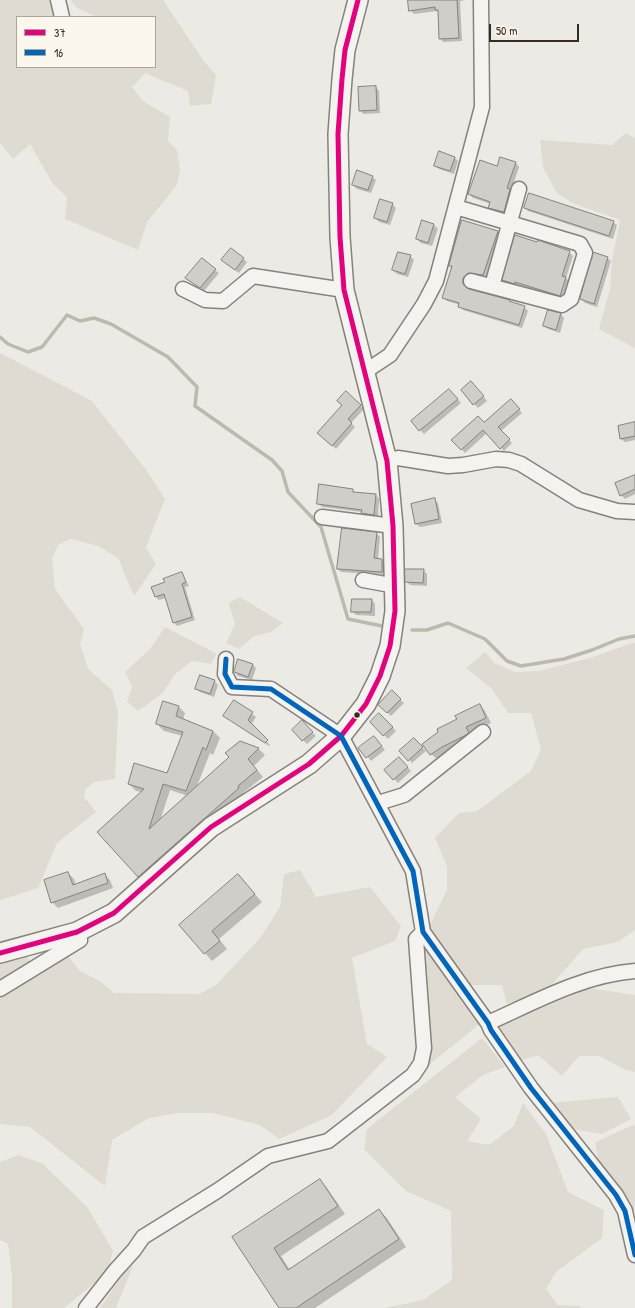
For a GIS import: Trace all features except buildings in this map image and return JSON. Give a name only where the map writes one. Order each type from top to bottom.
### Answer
[{"type":"street","points":[[58,0],[62,16]]},
{"type":"street","points":[[0,953],[76,932],[114,914],[211,827],[309,764],[341,736],[366,704],[380,676],[390,646],[395,611],[396,586],[393,526],[387,461],[366,371],[344,290],[340,237],[338,134],[345,50],[358,0]]},
{"type":"street","points":[[366,371],[390,355],[424,304],[436,281],[482,107],[481,0]]},
{"type":"street","points":[[492,286],[519,189]]},
{"type":"street","points":[[456,207],[580,244],[585,253],[571,299],[562,305],[471,281]]},
{"type":"street","points":[[183,289],[205,300],[223,300],[253,276],[344,290]]},
{"type":"street","points":[[387,461],[398,458],[448,466],[463,466],[496,459],[509,460],[521,464],[579,500],[617,511],[635,512]]},
{"type":"street","points":[[322,517],[393,526]]},
{"type":"street","points":[[363,580],[396,586]]},
{"type":"street","points":[[226,659],[225,674],[232,687],[272,689],[341,736],[413,872],[423,932],[488,1023],[531,1088],[616,1194],[625,1211],[635,1255]]},
{"type":"street","points":[[378,804],[404,795],[483,732]]},
{"type":"street","points":[[0,989],[80,940],[76,932]]},
{"type":"street","points":[[86,1308],[143,1237],[217,1191],[268,1156],[328,1141],[413,1075],[421,1063],[424,1048],[416,939],[423,932]]},
{"type":"street","points":[[488,1023],[574,984],[613,973],[635,971]]},
{"type":"shaded area","points":[[0,0],[49,0],[54,16],[16,16],[16,68],[156,68],[156,16],[95,16],[77,8],[71,0],[163,0],[203,60],[216,75],[211,104],[190,106],[188,91],[145,73],[132,87],[143,101],[170,117],[168,141],[177,150],[180,170],[177,185],[147,222],[138,250],[65,219],[67,197],[53,184],[30,144],[13,159],[0,143]]},
{"type":"shaded area","points":[[626,133],[635,138],[635,348],[599,329],[610,289],[612,261],[620,220],[572,203],[556,192],[543,167],[540,140],[612,145]]},
{"type":"shaded area","points":[[0,353],[92,401],[147,471],[165,499],[146,547],[156,564],[134,596],[118,558],[98,546],[71,539],[58,545],[52,558],[55,589],[84,629],[80,644],[88,669],[112,690],[118,712],[115,779],[94,782],[85,790],[84,797],[96,812],[57,843],[38,888],[0,900]]},
{"type":"shaded area","points":[[240,597],[283,623],[271,632],[254,636],[239,649],[226,643],[235,624],[229,603]]},
{"type":"shaded area","points":[[165,627],[217,654],[211,664],[192,661],[174,675],[163,693],[138,711],[127,702],[132,686],[125,672],[150,649]]},
{"type":"shaded area","points":[[635,643],[635,930],[618,942],[583,949],[546,991],[507,1004],[502,985],[471,985],[429,927],[447,890],[447,866],[435,838],[459,813],[477,811],[531,771],[541,749],[531,713],[508,713],[491,688],[466,668],[485,652],[494,663],[515,672],[539,671],[590,658]]},
{"type":"shaded area","points":[[300,870],[316,897],[370,887],[401,926],[395,941],[352,958],[367,1044],[387,1057],[332,1115],[279,1139],[260,1125],[213,1113],[177,1113],[149,1118],[112,1140],[105,1186],[30,1127],[0,1124],[0,994],[67,955],[80,971],[100,981],[114,993],[199,994],[216,985],[261,937],[280,907],[284,874]]},
{"type":"shaded area","points":[[427,947],[481,1023],[425,1068],[431,1042],[421,952]]},
{"type":"shaded area","points":[[28,955],[30,965],[0,984],[0,962]]},
{"type":"shaded area","points":[[589,988],[635,995],[635,1072],[626,1070],[599,1056],[579,1056],[562,1076],[538,1055],[519,1061],[495,1028]]},
{"type":"shaded area","points":[[482,1038],[505,1067],[483,1075],[455,1097],[481,1119],[467,1141],[489,1145],[514,1126],[523,1103],[546,1134],[568,1192],[604,1210],[602,1238],[555,1273],[546,1289],[558,1305],[580,1306],[580,1308],[384,1308],[423,1300],[452,1280],[451,1211],[406,1191],[364,1149],[367,1129]]},
{"type":"shaded area","points":[[618,1097],[631,1119],[602,1134],[572,1129],[549,1103]]},
{"type":"shaded area","points":[[633,1125],[635,1126],[635,1210],[630,1210],[617,1183],[598,1161],[595,1142]]},
{"type":"shaded area","points":[[18,1155],[42,1163],[88,1208],[113,1251],[107,1273],[64,1308],[12,1308],[12,1275],[8,1244],[0,1240],[0,1162]]},
{"type":"shaded area","points":[[133,1266],[116,1308],[100,1308],[125,1272]]},
{"type":"waterway","points":[[0,337],[8,344],[28,352],[42,347],[67,315],[80,321],[94,318],[111,324],[168,357],[197,387],[195,406],[272,460],[282,471],[288,492],[321,527],[348,619],[382,626]]},
{"type":"waterway","points":[[412,630],[427,630],[448,623],[485,639],[507,661],[521,666],[564,659],[619,639],[635,636]]},
{"type":"transit line","name":"37","points":[[0,953],[77,932],[114,913],[211,827],[309,764],[341,736],[366,704],[380,676],[390,646],[395,611],[393,526],[387,461],[344,290],[340,237],[338,134],[342,79],[345,50],[358,0]]},
{"type":"transit line","name":"16","points":[[226,659],[225,674],[232,687],[271,689],[341,736],[413,871],[423,932],[488,1023],[491,1030],[531,1088],[616,1195],[625,1211],[635,1255]]}]
